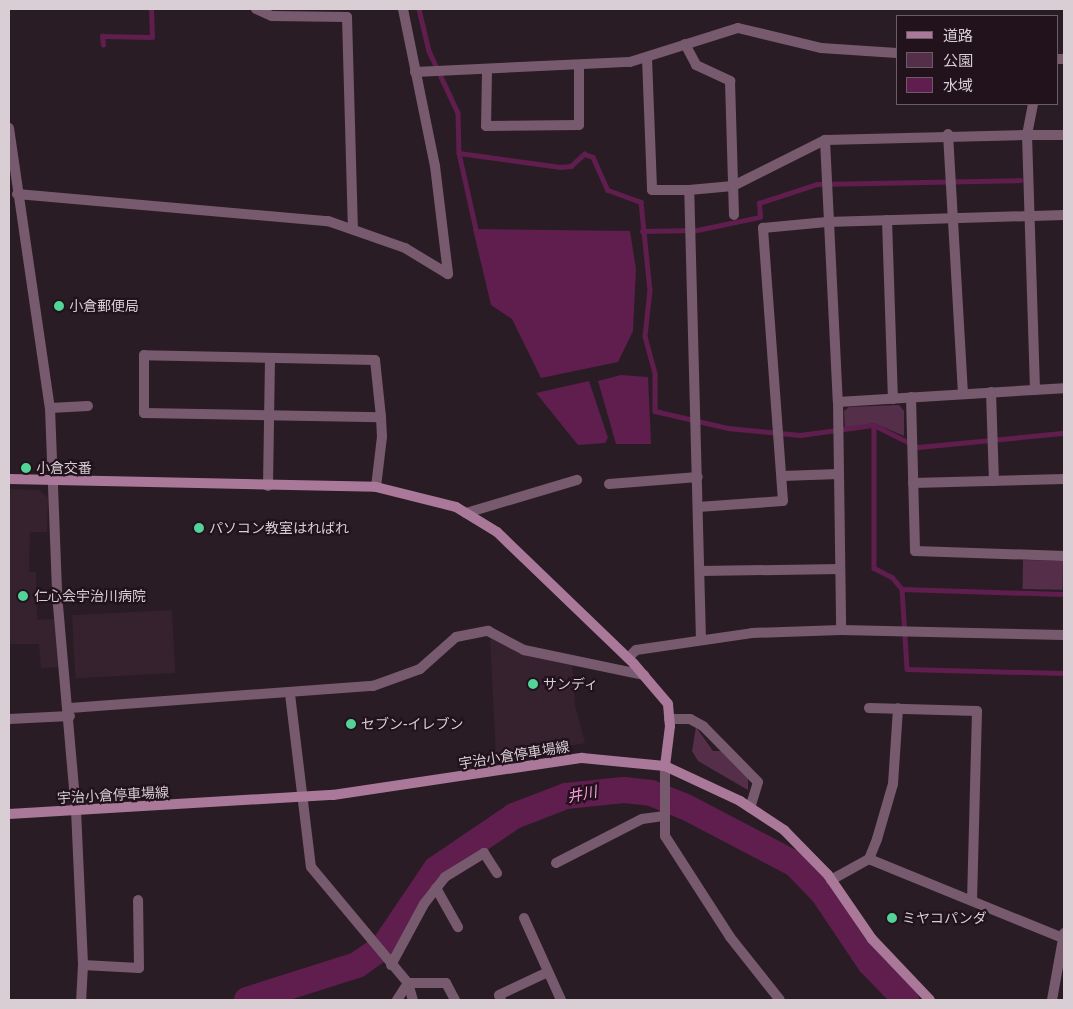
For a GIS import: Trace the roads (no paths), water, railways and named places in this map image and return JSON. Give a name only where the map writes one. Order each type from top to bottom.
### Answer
[{"type":"main road","points":[[9,479],[54,482],[376,488],[416,494],[466,513],[496,532],[628,658],[668,704],[670,719],[665,766]]},
{"type":"main road","name":"宇治小倉停車場線","points":[[9,814],[300,798],[582,758],[665,766],[750,808],[784,830],[831,880],[872,939],[930,1000]]},
{"type":"street","points":[[256,9],[272,16],[348,17],[353,227]]},
{"type":"street","points":[[17,194],[289,216],[353,227],[406,248],[448,274],[435,166],[403,9]]},
{"type":"street","points":[[415,72],[579,66],[647,58],[738,28],[821,48],[896,53]]},
{"type":"street","points":[[685,44],[696,65],[730,81],[734,215]]},
{"type":"street","points":[[647,58],[652,190],[689,190],[733,186],[825,140],[948,134],[1064,135]]},
{"type":"street","points":[[487,70],[486,126],[579,126],[579,66]]},
{"type":"street","points":[[1033,105],[1028,135],[1035,390]]},
{"type":"street","points":[[9,128],[17,194],[50,408],[57,594],[70,712],[76,810],[83,966],[81,1000]]},
{"type":"street","points":[[948,134],[963,394]]},
{"type":"street","points":[[825,140],[827,222],[838,402],[841,630]]},
{"type":"street","points":[[689,190],[701,640]]},
{"type":"street","points":[[698,507],[784,501],[764,228],[827,222],[1064,215]]},
{"type":"street","points":[[888,220],[894,398]]},
{"type":"street","points":[[376,488],[381,417],[375,360],[144,355],[144,413],[381,417]]},
{"type":"street","points":[[268,486],[270,358]]},
{"type":"street","points":[[838,402],[1064,388]]},
{"type":"street","points":[[991,392],[994,481]]},
{"type":"street","points":[[911,397],[915,550],[1064,556]]},
{"type":"street","points":[[50,408],[88,406]]},
{"type":"street","points":[[782,476],[839,474]]},
{"type":"street","points":[[609,484],[698,477]]},
{"type":"street","points":[[913,483],[1064,479]]},
{"type":"street","points":[[466,513],[577,480]]},
{"type":"street","points":[[700,571],[840,569]]},
{"type":"street","points":[[628,658],[636,650],[701,640],[841,630],[1064,635]]},
{"type":"street","points":[[9,719],[373,686],[420,669],[456,637],[488,631],[524,650],[644,675]]},
{"type":"street","points":[[290,694],[300,798],[311,867],[373,946],[408,983],[414,1000]]},
{"type":"street","points":[[869,708],[977,711],[972,900]]},
{"type":"street","points":[[831,880],[870,859],[892,791],[898,708]]},
{"type":"street","points":[[670,719],[690,720],[702,726],[758,782],[750,808]]},
{"type":"street","points":[[665,766],[662,785],[665,836],[683,868],[780,1000]]},
{"type":"street","points":[[556,864],[642,819],[663,812]]},
{"type":"street","points":[[388,962],[436,888],[484,853],[497,873]]},
{"type":"street","points":[[870,859],[1064,935],[1052,1000]]},
{"type":"street","points":[[436,888],[458,927]]},
{"type":"street","points":[[83,966],[139,968],[138,900]]},
{"type":"street","points":[[524,918],[561,1000]]},
{"type":"street","points":[[502,1000],[500,996],[548,972]]},
{"type":"street","points":[[397,1000],[408,983]]},
{"type":"street","points":[[408,983],[446,983],[455,1000]]},
{"type":"water","points":[[473,229],[630,231],[636,269],[633,331],[618,362],[541,378],[512,319],[491,305]]},
{"type":"water","points":[[621,375],[648,377],[651,444],[616,444],[598,381]]},
{"type":"water","points":[[589,381],[608,438],[605,443],[578,445],[536,393]]},
{"type":"waterway","points":[[103,45],[102,36],[152,37],[151,9]]},
{"type":"waterway","points":[[419,9],[429,51],[458,113],[459,153],[560,167],[571,166],[584,154],[593,157],[608,190],[641,202],[650,290],[645,336],[655,374],[655,411],[728,428],[800,435],[874,425],[918,447],[1064,433]]},
{"type":"waterway","points":[[459,153],[476,229]]},
{"type":"waterway","points":[[642,231],[697,230],[760,217],[759,203],[817,184],[1020,180]]},
{"type":"waterway","points":[[874,425],[874,568],[892,577],[902,589],[907,669],[1064,673]]},
{"type":"waterway","points":[[902,589],[1064,594]]},
{"type":"waterway","name":"井川","points":[[247,1000],[357,965],[384,946],[436,869],[514,816],[566,796],[624,790],[651,793],[684,806],[795,864],[823,893],[870,963],[906,1000]]},
{"type":"place","name":"小倉郵便局","points":[[59,306]]},
{"type":"place","name":"小倉交番","points":[[26,468]]},
{"type":"place","name":"パソコン教室はればれ","points":[[199,528]]},
{"type":"place","name":"仁心会宇治川病院","points":[[23,596]]},
{"type":"place","name":"サンディ","points":[[533,684]]},
{"type":"place","name":"セブン-イレブン","points":[[351,724]]},
{"type":"place","name":"ミヤコパンダ","points":[[892,918]]}]
